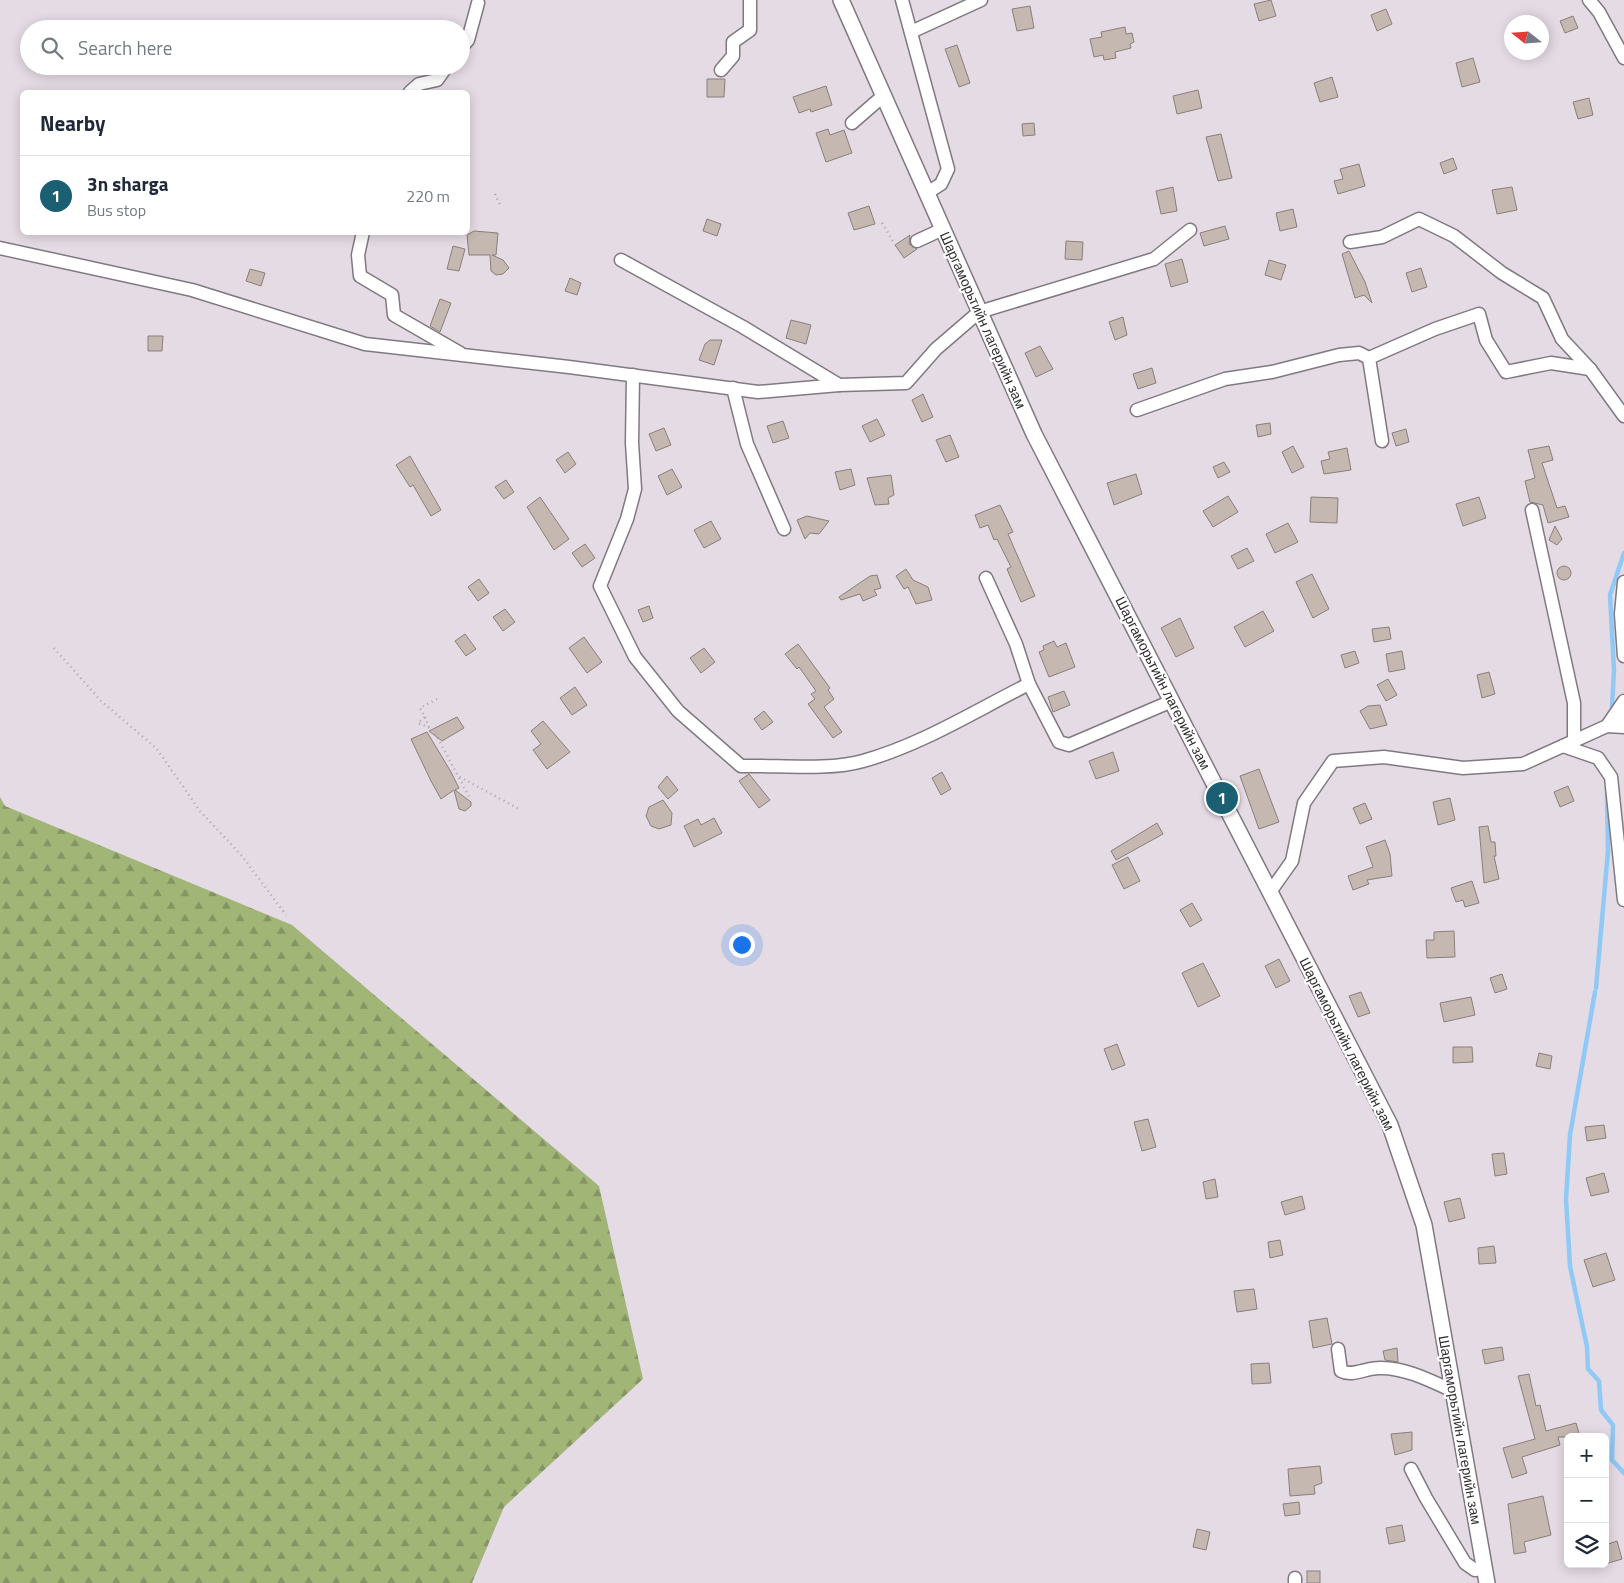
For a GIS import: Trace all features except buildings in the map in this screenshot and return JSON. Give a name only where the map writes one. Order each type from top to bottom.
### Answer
[{"type":"street","points":[[721,70],[733,56],[733,42],[750,30],[750,0]]},
{"type":"street","name":"Шаргаморьтийн лагерийн зам","points":[[841,0],[1034,434],[1390,1125],[1424,1224],[1486,1576]]},
{"type":"street","points":[[902,0],[948,169],[941,184],[926,193]]},
{"type":"street","points":[[911,32],[981,0]]},
{"type":"street","points":[[1589,0],[1599,12],[1624,58]]},
{"type":"street","points":[[470,33],[478,4]]},
{"type":"street","points":[[412,90],[419,84],[436,80],[440,75]]},
{"type":"street","points":[[852,123],[884,96]]},
{"type":"street","points":[[1350,242],[1382,237],[1419,219],[1454,236],[1502,273],[1543,298],[1562,339],[1590,369],[1624,416]]},
{"type":"street","points":[[917,241],[943,229]]},
{"type":"street","points":[[0,248],[192,290],[365,344],[633,375],[758,392],[839,385],[906,383],[936,349],[979,312],[1154,259],[1190,230]]},
{"type":"street","points":[[362,235],[358,255],[360,276],[392,295],[394,315],[464,355]]},
{"type":"street","points":[[621,260],[743,327],[839,385]]},
{"type":"street","points":[[1369,358],[1435,329],[1479,314],[1486,340],[1506,372],[1551,363],[1590,369]]},
{"type":"street","points":[[1137,410],[1225,379],[1272,372],[1339,355],[1359,353],[1369,358]]},
{"type":"street","points":[[1369,358],[1382,441]]},
{"type":"street","points":[[633,375],[632,443],[635,489],[627,519],[600,586],[634,657],[678,711],[741,766],[828,766],[862,762],[918,741],[1029,684]]},
{"type":"street","points":[[733,388],[747,444],[784,529]]},
{"type":"street","points":[[1532,510],[1574,703],[1569,744]]},
{"type":"street","points":[[986,578],[1016,644],[1029,684],[1059,742],[1069,745],[1172,702]]},
{"type":"street","points":[[1624,582],[1621,614],[1624,656]]},
{"type":"street","points":[[1607,726],[1624,701]]},
{"type":"street","points":[[1270,892],[1292,861],[1304,803],[1333,761],[1384,757],[1462,768],[1523,764],[1607,726],[1624,715]]},
{"type":"street","points":[[1607,726],[1624,727]]},
{"type":"street","points":[[1569,744],[1598,758],[1611,777],[1624,900]]},
{"type":"street","points":[[1338,1349],[1341,1371],[1346,1374],[1379,1368],[1406,1372],[1453,1391]]},
{"type":"street","points":[[1411,1469],[1465,1563],[1486,1576]]},
{"type":"path","points":[[495,194],[501,207]]},
{"type":"path","points":[[882,223],[894,242]]},
{"type":"path","points":[[54,648],[101,701],[157,749],[200,811],[242,856],[286,915]]},
{"type":"path","points":[[430,728],[420,708],[437,699]]},
{"type":"path","points":[[424,717],[418,723],[433,729],[471,800]]},
{"type":"path","points":[[458,776],[519,809]]},
{"type":"green space","points":[[0,797],[5,806],[292,925],[599,1186],[643,1379],[504,1507],[472,1583],[0,1583]]},
{"type":"waterway","points":[[1612,707],[1614,670],[1610,595],[1624,553]]},
{"type":"waterway","points":[[1596,988],[1608,851],[1607,790]]},
{"type":"waterway","points":[[1595,992],[1570,1135],[1566,1199],[1570,1266],[1587,1347],[1588,1369],[1599,1381],[1601,1410],[1613,1425],[1612,1460],[1624,1473]]},
{"type":"place","name":"3n sharga","points":[[1222,798]]}]
